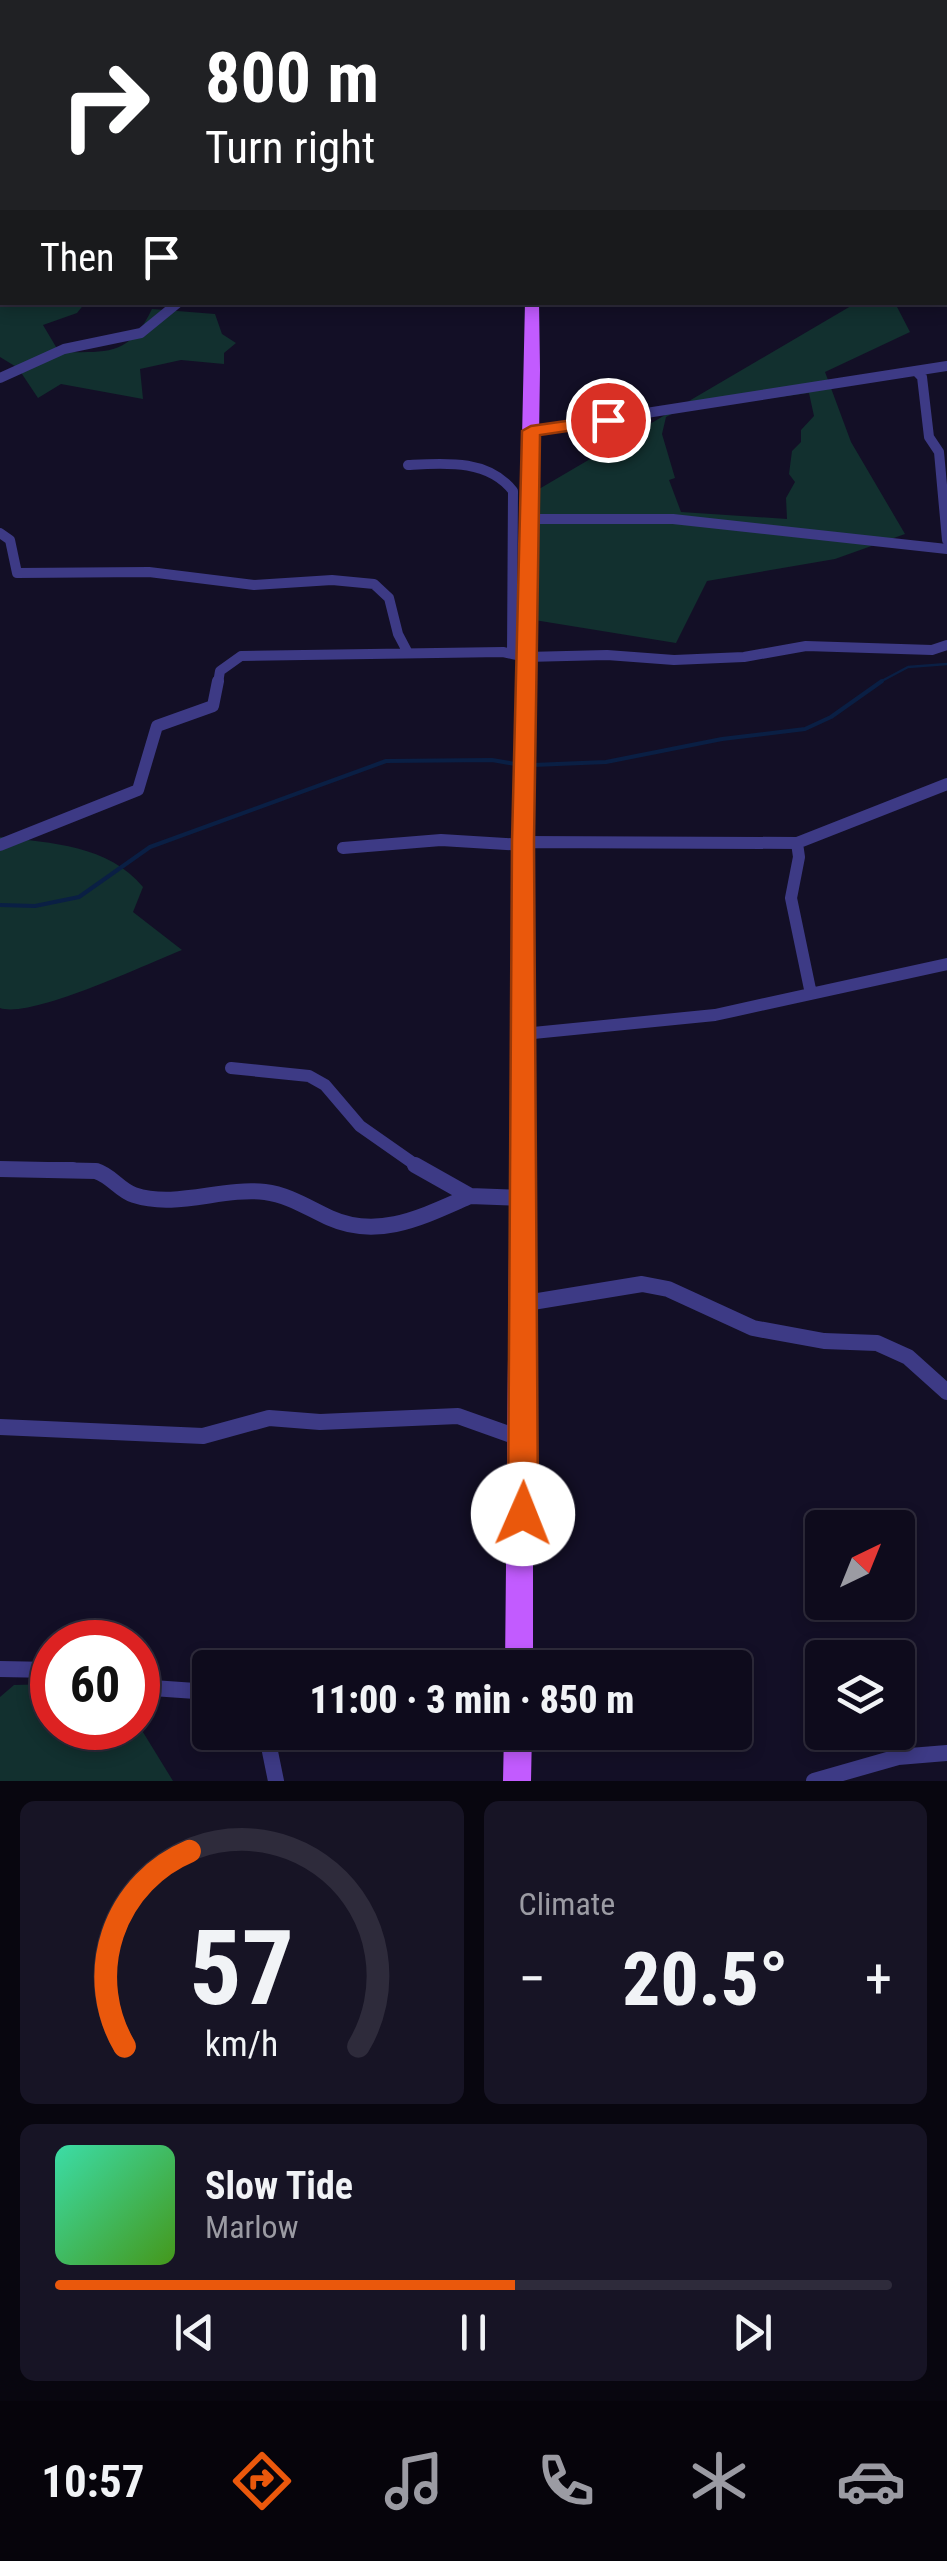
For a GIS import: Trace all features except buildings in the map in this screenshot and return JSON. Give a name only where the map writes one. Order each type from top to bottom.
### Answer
[{"type":"main road","points":[[519,1650],[523,843],[519,655],[529,519],[532,305]]},
{"type":"main road","points":[[517,1781],[518,1750]]},
{"type":"street","points":[[0,378],[68,348],[129,339],[148,332],[177,305]]},
{"type":"street","points":[[531,431],[947,366]]},
{"type":"street","points":[[916,371],[922,378],[924,411],[943,465],[947,540]]},
{"type":"street","points":[[408,465],[468,465],[508,482],[513,491],[519,655]]},
{"type":"street","points":[[529,519],[673,519],[947,549]]},
{"type":"street","points":[[0,533],[10,540],[17,572],[150,572],[254,584],[332,580],[374,584],[390,598],[398,634],[408,653]]},
{"type":"street","points":[[0,845],[30,829],[76,817],[138,790],[144,777],[144,752],[157,726],[213,706],[220,671],[235,658],[250,654],[607,655],[674,660],[744,657],[806,646],[932,650],[947,645]]},
{"type":"street","points":[[343,848],[384,848],[409,841],[488,840],[797,843],[947,784]]},
{"type":"street","points":[[797,843],[792,898],[811,994]]},
{"type":"street","points":[[523,1034],[715,1015],[947,964]]},
{"type":"street","points":[[231,1068],[309,1076],[325,1085],[360,1126],[397,1154],[470,1196],[521,1198]]},
{"type":"street","points":[[0,1170],[56,1168],[105,1172],[129,1194],[161,1199],[202,1198],[241,1189],[272,1192],[307,1203],[350,1225],[419,1221],[470,1196]]},
{"type":"street","points":[[520,1304],[642,1284],[668,1288],[767,1332],[824,1341],[877,1342],[908,1357],[947,1392]]},
{"type":"street","points":[[0,1428],[202,1436],[269,1418],[320,1422],[458,1416],[523,1439]]},
{"type":"street","points":[[0,1670],[30,1670]]},
{"type":"street","points":[[160,1689],[192,1691]]},
{"type":"street","points":[[270,1750],[276,1781]]},
{"type":"street","points":[[814,1781],[898,1757],[947,1753]]},
{"type":"green space","points":[[0,305],[83,305],[77,313],[43,325],[59,352],[103,351],[125,344],[135,336],[152,309],[215,314],[222,334],[236,343],[224,353],[224,364],[181,360],[140,369],[143,399],[61,384],[38,398],[18,368],[0,357]]},
{"type":"green space","points":[[853,305],[896,305],[910,332],[825,372],[851,442],[905,534],[835,559],[707,581],[676,643],[522,618],[522,499]],"holes":[[[809,393],[814,416],[801,430],[801,442],[792,451],[789,474],[795,482],[786,498],[787,519],[681,512],[669,480],[675,478],[662,434],[666,417],[679,410]]]},
{"type":"green space","points":[[0,837],[78,848],[113,862],[143,887],[133,912],[182,950],[62,998],[36,1006],[0,1008]]},
{"type":"green space","points":[[14,1685],[30,1685],[30,1750],[154,1750],[173,1781],[0,1781],[0,1697]]},
{"type":"waterway","points":[[878,683],[908,667],[947,664]]},
{"type":"waterway","points":[[533,765],[606,762],[722,739],[805,729],[831,717],[882,681]]},
{"type":"waterway","points":[[0,905],[35,906],[79,897],[150,847],[386,761],[492,760],[515,764]]},
{"type":"route","points":[[523,1514],[520,1233],[531,431],[608,420]]}]
